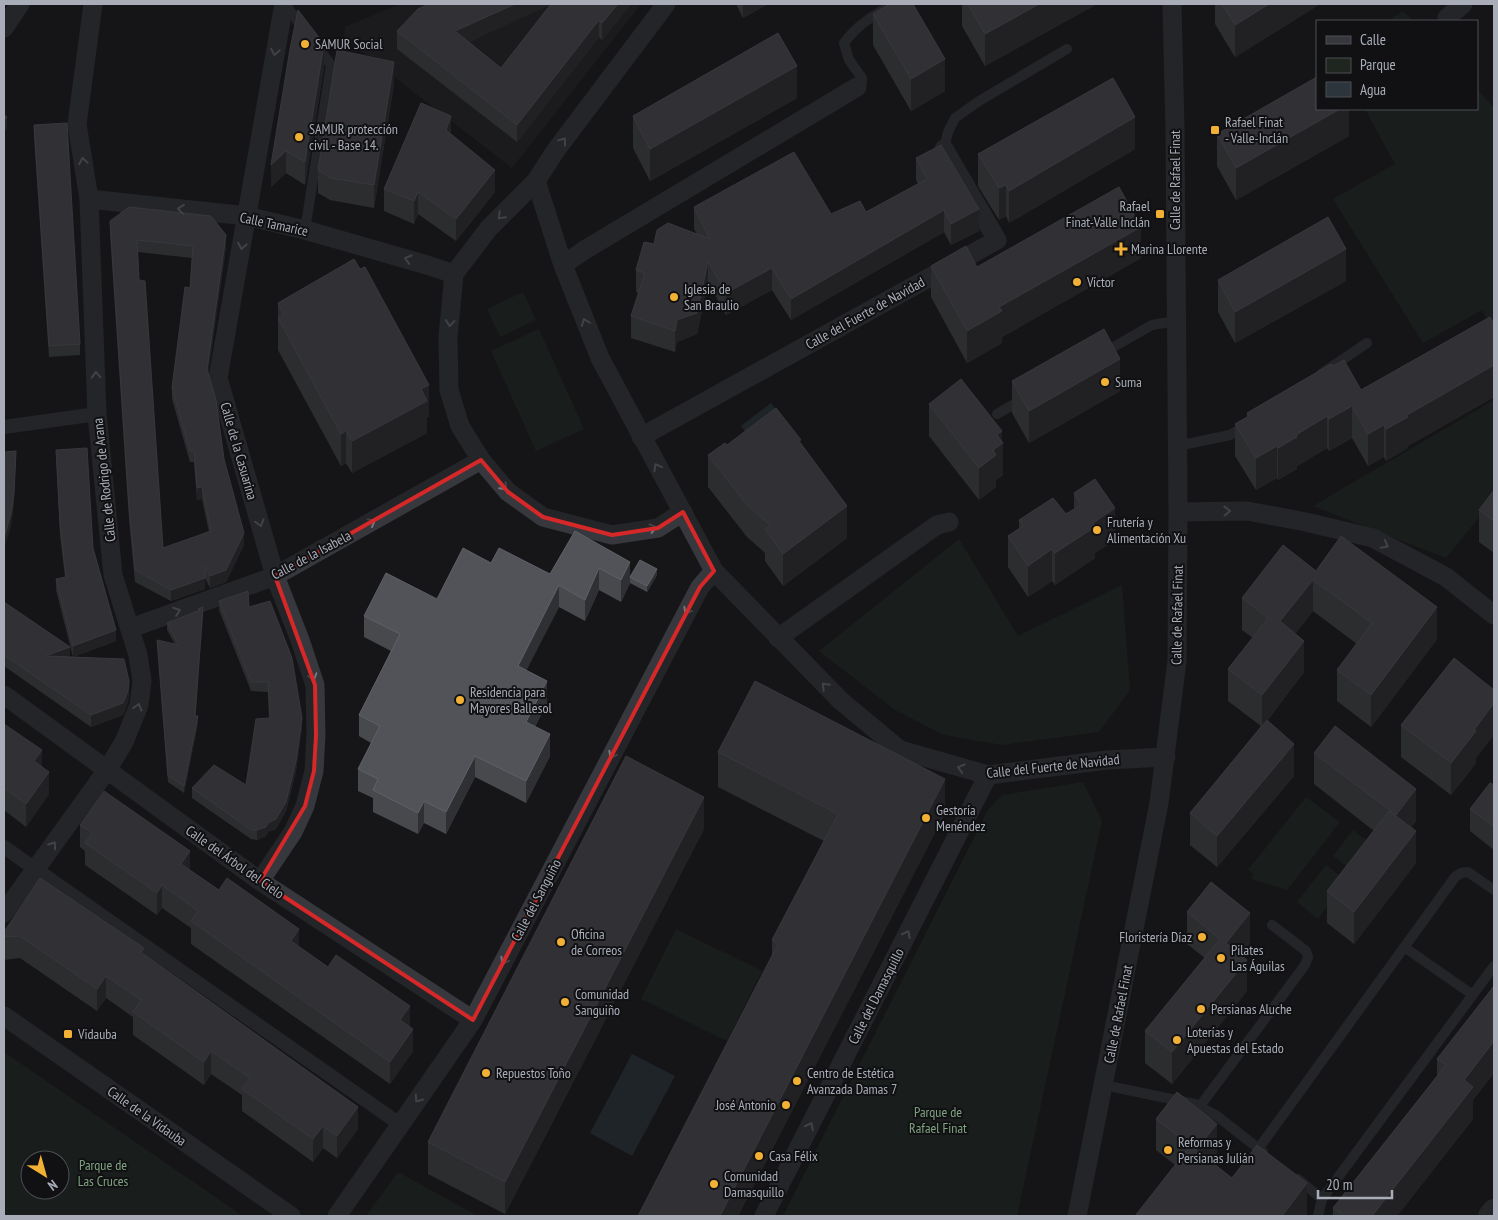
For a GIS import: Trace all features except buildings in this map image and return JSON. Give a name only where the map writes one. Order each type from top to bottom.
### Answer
[{"type":"street","points":[[4,28],[20,4]]},
{"type":"street","name":"Calle de Rodrigo de Arana","points":[[4,913],[107,770],[124,742],[140,705],[142,681],[138,655],[113,575],[97,414],[89,199],[77,124],[93,4]]},
{"type":"street","name":"Calle de la Casuarina","points":[[260,881],[293,832],[305,806],[314,771],[316,686],[275,576],[218,378],[247,216],[251,182],[284,4]]},
{"type":"street","points":[[666,4],[556,150],[536,181],[489,228],[454,274],[448,337],[449,390],[460,426],[480,460],[508,492],[543,517],[612,535],[658,528],[683,512]]},
{"type":"street","name":"Calle de Rafael Finat","points":[[1076,1216],[1104,1086],[1158,803],[1166,757],[1177,661],[1178,512],[1172,4]]},
{"type":"street","points":[[1447,18],[1463,4]]},
{"type":"street","points":[[563,265],[856,86]]},
{"type":"street","name":"Calle del Fuerte de Navidad","points":[[641,437],[997,240],[944,149]]},
{"type":"street","name":"Calle del Fuerte de Navidad","points":[[536,181],[563,265],[600,358],[714,571],[841,701],[900,750],[988,775],[1106,760],[1166,757]]},
{"type":"street","name":"Calle Tamarice","points":[[89,199],[247,216],[305,230],[454,274]]},
{"type":"street","points":[[4,427],[97,414]]},
{"type":"street","name":"Calle de la Isabela","points":[[131,628],[275,576],[480,460]]},
{"type":"street","points":[[1178,512],[1247,511],[1306,522],[1372,538],[1446,577],[1494,615]]},
{"type":"street","points":[[778,638],[937,525],[949,522]]},
{"type":"street","name":"Calle del Sanguiño","points":[[337,1216],[473,1020],[700,587],[714,571]]},
{"type":"street","name":"Calle del Árbol del Cielo","points":[[4,695],[260,881],[473,1020]]},
{"type":"street","name":"Calle del Damasquillo","points":[[764,1216],[988,775]]},
{"type":"street","points":[[4,846],[401,1125]]},
{"type":"street","name":"Calle de la Vidauba","points":[[4,1016],[291,1216]]},
{"type":"street","points":[[1490,1216],[1494,1211]]},
{"type":"lane","points":[[284,4],[330,65],[305,230]]},
{"type":"lane","points":[[856,86],[862,82],[862,78],[849,60],[844,43],[854,29],[894,4]]},
{"type":"lane","points":[[944,149],[948,132],[955,118],[979,101],[1067,49]]},
{"type":"lane","points":[[1091,360],[1152,325],[1176,321]]},
{"type":"lane","points":[[1311,381],[1368,343]]},
{"type":"lane","points":[[997,414],[1031,394]]},
{"type":"lane","points":[[1177,446],[1230,436],[1254,419]]},
{"type":"lane","points":[[1259,1148],[1455,877],[1461,873],[1468,872],[1494,890]]},
{"type":"lane","points":[[1200,1106],[1305,965],[1308,957],[1306,951],[1272,925]]},
{"type":"lane","points":[[1404,947],[1473,995]]},
{"type":"lane","points":[[1318,1216],[1322,1199],[1494,966]]},
{"type":"lane","points":[[1104,1086],[1200,1106],[1224,1121],[1273,1160]]},
{"type":"lane","points":[[1287,1171],[1322,1199]]},
{"type":"highlighted area","points":[[481,460],[508,492],[543,517],[612,535],[658,528],[683,512],[714,571],[700,587],[473,1020],[260,881],[305,806],[314,771],[316,735],[315,685],[275,576]]},
{"type":"shaded area","points":[[400,4],[641,4],[512,168],[344,38],[345,27]]},
{"type":"green space","points":[[1403,11],[1412,20],[1390,20]]},
{"type":"green space","points":[[1478,90],[1494,108],[1494,333],[1482,310],[1423,343],[1333,199],[1395,164],[1366,110],[1478,110]]},
{"type":"green space","points":[[523,292],[536,320],[500,337],[487,309]]},
{"type":"green space","points":[[539,329],[584,429],[536,451],[491,351]]},
{"type":"green space","points":[[1494,400],[1494,499],[1446,558],[1313,506]]},
{"type":"green space","points":[[959,539],[1018,636],[1122,585],[1130,690],[1099,732],[1002,745],[944,735],[895,710],[819,651]]},
{"type":"green space","name":"Parque de Rafael Finat","points":[[1083,782],[1102,821],[1017,1216],[783,1216],[988,810],[1002,795]]},
{"type":"green space","points":[[1306,797],[1340,822],[1287,890],[1251,879],[1254,874],[1248,870]]},
{"type":"green space","points":[[1353,830],[1374,846],[1354,872],[1333,856]]},
{"type":"green space","points":[[1326,865],[1347,881],[1318,919],[1297,902]]},
{"type":"green space","points":[[676,929],[762,971],[727,1041],[641,999]]},
{"type":"green space","name":"Parque de Las Cruces","points":[[4,1052],[243,1216],[4,1216]]},
{"type":"green space","points":[[398,1172],[478,1216],[366,1216]]},
{"type":"water","points":[[771,403],[783,419],[753,442],[741,426]]},
{"type":"water","points":[[632,1054],[675,1076],[632,1156],[590,1133]]},
{"type":"place","name":"SAMUR Social","points":[[305,44]]},
{"type":"place","name":"Rafael Finat - Valle-Inclán","points":[[1215,130]]},
{"type":"place","name":"SAMUR protección civil - Base 14.","points":[[299,137]]},
{"type":"place","name":"Rafael Finat-Valle Inclán","points":[[1160,214]]},
{"type":"place","name":"Marina Llorente","points":[[1121,249]]},
{"type":"place","name":"Víctor","points":[[1077,282]]},
{"type":"place","name":"Iglesia de San Braulio","points":[[674,297]]},
{"type":"place","name":"Suma","points":[[1105,382]]},
{"type":"place","name":"Frutería y Alimentación Xu","points":[[1097,530]]},
{"type":"place","name":"Residencia para Mayores Ballesol","points":[[460,700]]},
{"type":"place","name":"Gestoría Menéndez","points":[[926,818]]},
{"type":"place","name":"Floristería Díaz","points":[[1202,937]]},
{"type":"place","name":"Oficina de Correos","points":[[561,942]]},
{"type":"place","name":"Pilates Las Águilas","points":[[1221,958]]},
{"type":"place","name":"Comunidad Sanguiño","points":[[565,1002]]},
{"type":"place","name":"Persianas Aluche","points":[[1201,1009]]},
{"type":"place","name":"Vidauba","points":[[68,1034]]},
{"type":"place","name":"Loterías y Apuestas del Estado","points":[[1177,1040]]},
{"type":"place","name":"Repuestos Toño","points":[[486,1073]]},
{"type":"place","name":"Centro de Estética Avanzada Damas 7","points":[[797,1081]]},
{"type":"place","name":"José Antonio","points":[[786,1105]]},
{"type":"place","name":"Reformas y Persianas Julián","points":[[1168,1150]]},
{"type":"place","name":"Casa Félix","points":[[759,1156]]},
{"type":"place","name":"Comunidad Damasquillo","points":[[714,1184]]}]
